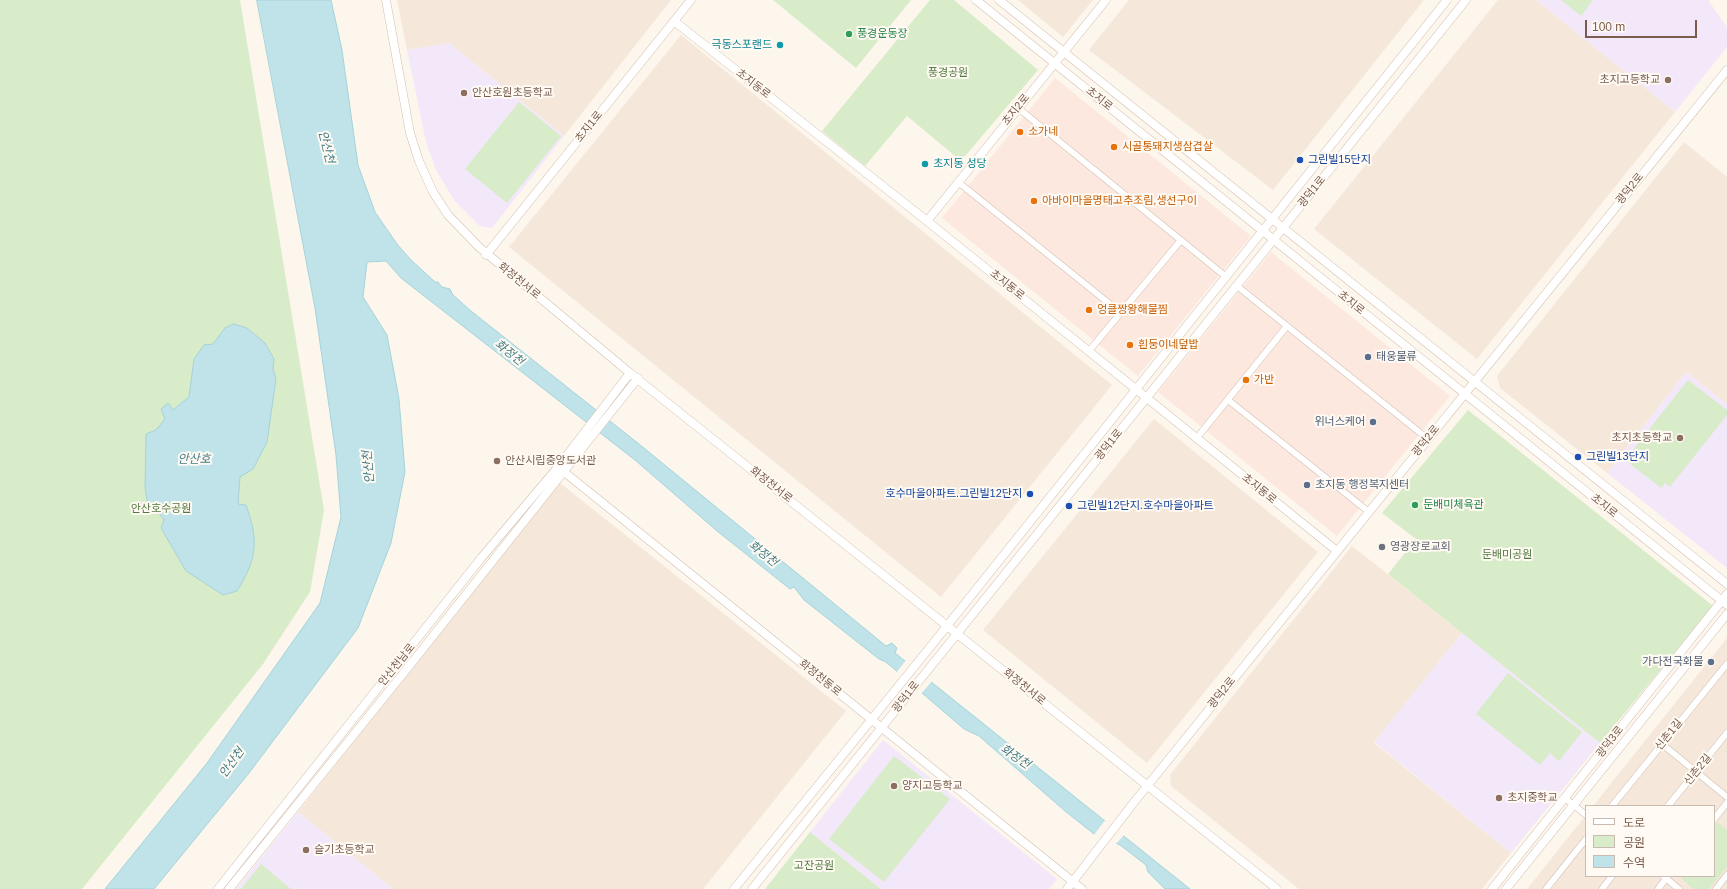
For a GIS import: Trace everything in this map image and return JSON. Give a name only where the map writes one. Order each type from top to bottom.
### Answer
[{"type":"street","name":"화정천서로","points":[[386,0],[410,133],[419,162],[433,192],[448,214],[486,255],[630,373],[1277,889]]},
{"type":"street","name":"초지1로","points":[[486,255],[691,0]]},
{"type":"street","name":"초지로","points":[[976,0],[1464,394],[1725,600]]},
{"type":"street","name":"초지로","points":[[999,0],[1474,383],[1727,584]]},
{"type":"street","name":"초지2로","points":[[927,221],[1106,0]]},
{"type":"street","name":"광덕1로","points":[[734,889],[870,719],[892,695],[946,625],[1446,0]]},
{"type":"street","name":"광덕1로","points":[[752,889],[1466,0]]},
{"type":"street","name":"초지동로","points":[[674,22],[927,221],[1337,551]]},
{"type":"street","name":"광덕2로","points":[[1073,882],[1126,813],[1337,551],[1727,70]]},
{"type":"street","points":[[1018,108],[1226,276]]},
{"type":"street","points":[[958,182],[1121,313]]},
{"type":"street","points":[[1089,351],[1181,240]]},
{"type":"street","points":[[1237,286],[1428,439]]},
{"type":"street","points":[[1196,439],[1287,326]]},
{"type":"street","points":[[616,400],[630,373]]},
{"type":"street","points":[[616,400],[638,378]]},
{"type":"street","name":"안산천남로","points":[[229,889],[406,670],[616,400]]},
{"type":"street","points":[[1228,400],[1369,512]]},
{"type":"street","name":"안산천남로","points":[[218,889],[482,557],[561,469]]},
{"type":"street","name":"화정천동로","points":[[561,469],[1082,889]]},
{"type":"street","name":"광덕3로","points":[[1492,889],[1725,600]]},
{"type":"street","name":"광덕3로","points":[[1506,889],[1727,614]]},
{"type":"street","name":"신촌1길","points":[[1613,805],[1727,664]]},
{"type":"street","name":"신촌2길","points":[[1669,805],[1727,733]]},
{"type":"street","points":[[1662,744],[1727,797]]},
{"type":"street","points":[[1565,798],[1585,814]]},
{"type":"street","points":[[1715,818],[1727,803]]},
{"type":"street","points":[[1546,889],[1585,840]]},
{"type":"street","points":[[1716,889],[1727,875]]},
{"type":"street","points":[[1602,889],[1611,877]]},
{"type":"street","points":[[1658,889],[1666,877],[1679,889]]},
{"type":"street","points":[[1067,889],[1073,882]]},
{"type":"shaded area","points":[[397,0],[671,0],[564,136],[449,43],[407,50]]},
{"type":"shaded area","points":[[1018,0],[1093,0],[1063,37]]},
{"type":"shaded area","points":[[1129,0],[1424,0],[1273,190],[1089,50]]},
{"type":"shaded area","points":[[1498,0],[1536,0],[1675,112],[1477,359],[1314,229]]},
{"type":"shaded area","name":"초지고등학교","points":[[1536,0],[1708,0],[1727,27],[1727,47],[1675,112]]},
{"type":"shaded area","points":[[681,35],[1112,385],[941,597],[509,247]]},
{"type":"shaded area","name":"안산호원초등학교","points":[[449,43],[564,136],[492,228],[480,226],[454,200],[436,170],[426,142],[407,50]]},
{"type":"shaded area","points":[[1055,78],[1251,236],[1138,376],[942,218]]},
{"type":"shaded area","points":[[1684,142],[1727,177],[1727,404],[1686,372],[1607,473],[1500,388],[1497,376]]},
{"type":"shaded area","points":[[1271,252],[1450,396],[1337,536],[1158,392]]},
{"type":"shaded area","name":"초지초등학교","points":[[1686,372],[1727,404],[1727,568],[1607,473]]},
{"type":"shaded area","points":[[1154,419],[1318,552],[1147,763],[983,630]]},
{"type":"shaded area","points":[[560,483],[846,711],[703,889],[393,889],[298,812]]},
{"type":"shaded area","points":[[1352,546],[1462,633],[1374,743],[1511,853],[1482,889],[1299,889],[1171,786],[1170,775]]},
{"type":"shaded area","name":"초지중학교","points":[[1462,633],[1600,743],[1511,853],[1374,742]]},
{"type":"shaded area","points":[[1727,638],[1727,889],[1527,889],[1585,816],[1585,877],[1715,877],[1715,805],[1594,805]]},
{"type":"shaded area","name":"양지고등학교","points":[[883,740],[1057,879],[1049,889],[881,889],[810,832]]},
{"type":"shaded area","name":"슬기초등학교","points":[[298,812],[393,889],[236,889]]},
{"type":"green space","name":"안산호수공원","points":[[0,0],[240,0],[324,510],[310,592],[263,664],[82,889],[0,889]]},
{"type":"green space","name":"풍경운동장","points":[[773,0],[911,0],[856,68]]},
{"type":"green space","name":"풍경공원","points":[[930,0],[954,0],[1038,70],[961,161],[907,116],[865,166],[822,131]]},
{"type":"green space","points":[[1561,0],[1593,0],[1581,16]]},
{"type":"green space","points":[[519,102],[561,136],[507,203],[465,169]]},
{"type":"green space","points":[[1688,380],[1727,410],[1727,415],[1670,487],[1665,483],[1661,488],[1625,460]]},
{"type":"green space","name":"둔배미공원","points":[[1468,410],[1713,606],[1600,743],[1388,574],[1416,539],[1382,513]]},
{"type":"green space","points":[[1508,673],[1582,732],[1559,761],[1550,753],[1540,765],[1476,714]]},
{"type":"green space","points":[[894,756],[950,799],[884,882],[829,839]]},
{"type":"green space","points":[[1717,822],[1727,830],[1727,867],[1709,889],[1693,889],[1680,877],[1715,877],[1715,825]]},
{"type":"green space","name":"고잔공원","points":[[810,832],[881,889],[765,889]]},
{"type":"green space","points":[[261,864],[291,889],[241,889]]},
{"type":"water","points":[[257,0],[331,0],[342,50],[358,165],[375,212],[397,244],[410,259],[435,282],[438,282],[442,287],[450,289],[453,295],[471,311],[639,444],[886,646],[892,643],[897,648],[895,653],[1190,889],[1165,889],[1148,872],[1146,865],[1120,845],[1094,834],[1065,811],[979,736],[964,729],[886,662],[879,659],[804,600],[794,587],[790,589],[717,531],[635,460],[401,278],[386,261],[367,262],[363,297],[387,335],[399,399],[405,472],[391,543],[358,628],[249,773],[154,889],[105,889],[207,763],[320,603],[341,517],[336,455],[315,308]]},
{"type":"water","name":"안산호","points":[[234,324],[247,328],[265,343],[274,359],[273,369],[276,379],[267,442],[253,469],[240,477],[238,504],[246,505],[253,529],[254,550],[252,559],[244,580],[237,591],[223,595],[186,571],[161,528],[164,520],[153,505],[148,507],[145,488],[146,434],[156,430],[165,419],[161,409],[168,403],[173,410],[189,397],[194,359],[204,345],[213,344],[225,328]]},
{"type":"pier","points":[[906,660],[932,681],[921,694],[896,673]]},
{"type":"pier","points":[[1106,819],[1125,834],[1115,845],[1094,835]]},
{"type":"place","name":"풍경운동장","points":[[849,34]]},
{"type":"place","name":"극동스포랜드","points":[[780,45]]},
{"type":"place","name":"초지고등학교","points":[[1668,80]]},
{"type":"place","name":"안산호원초등학교","points":[[464,93]]},
{"type":"place","name":"소가네","points":[[1020,132]]},
{"type":"place","name":"시골통돼지생삼겹살","points":[[1114,147]]},
{"type":"place","name":"그린빌15단지","points":[[1300,160]]},
{"type":"place","name":"초지동 성당","points":[[925,164]]},
{"type":"place","name":"아바이마을명태고추조림,생선구이","points":[[1034,201]]},
{"type":"place","name":"엉클짱왕해물찜","points":[[1089,310]]},
{"type":"place","name":"흰둥이네덮밥","points":[[1130,345]]},
{"type":"place","name":"태웅물류","points":[[1368,357]]},
{"type":"place","name":"가반","points":[[1246,380]]},
{"type":"place","name":"위너스케어","points":[[1373,422]]},
{"type":"place","name":"초지초등학교","points":[[1680,438]]},
{"type":"place","name":"그린빌13단지","points":[[1578,457]]},
{"type":"place","name":"안산시립중앙도서관","points":[[497,461]]},
{"type":"place","name":"초지동 행정복지센터","points":[[1307,485]]},
{"type":"place","name":"호수마을아파트.그린빌12단지","points":[[1030,494]]},
{"type":"place","name":"둔배미체육관","points":[[1415,505]]},
{"type":"place","name":"그린빌12단지.호수마을아파트","points":[[1069,506]]},
{"type":"place","name":"영광장로교회","points":[[1382,547]]},
{"type":"place","name":"가다전국화물","points":[[1711,662]]},
{"type":"place","name":"양지고등학교","points":[[894,786]]},
{"type":"place","name":"초지중학교","points":[[1499,798]]},
{"type":"place","name":"슬기초등학교","points":[[306,850]]},
{"type":"water label","name":"안산천","points":[[326,147]]},
{"type":"water label","name":"화정천","points":[[509,353]]},
{"type":"water label","name":"안산천","points":[[369,467]]},
{"type":"water label","name":"화정천","points":[[763,554]]},
{"type":"water label","name":"화정천","points":[[1015,757]]},
{"type":"water label","name":"안산천","points":[[232,763]]}]
